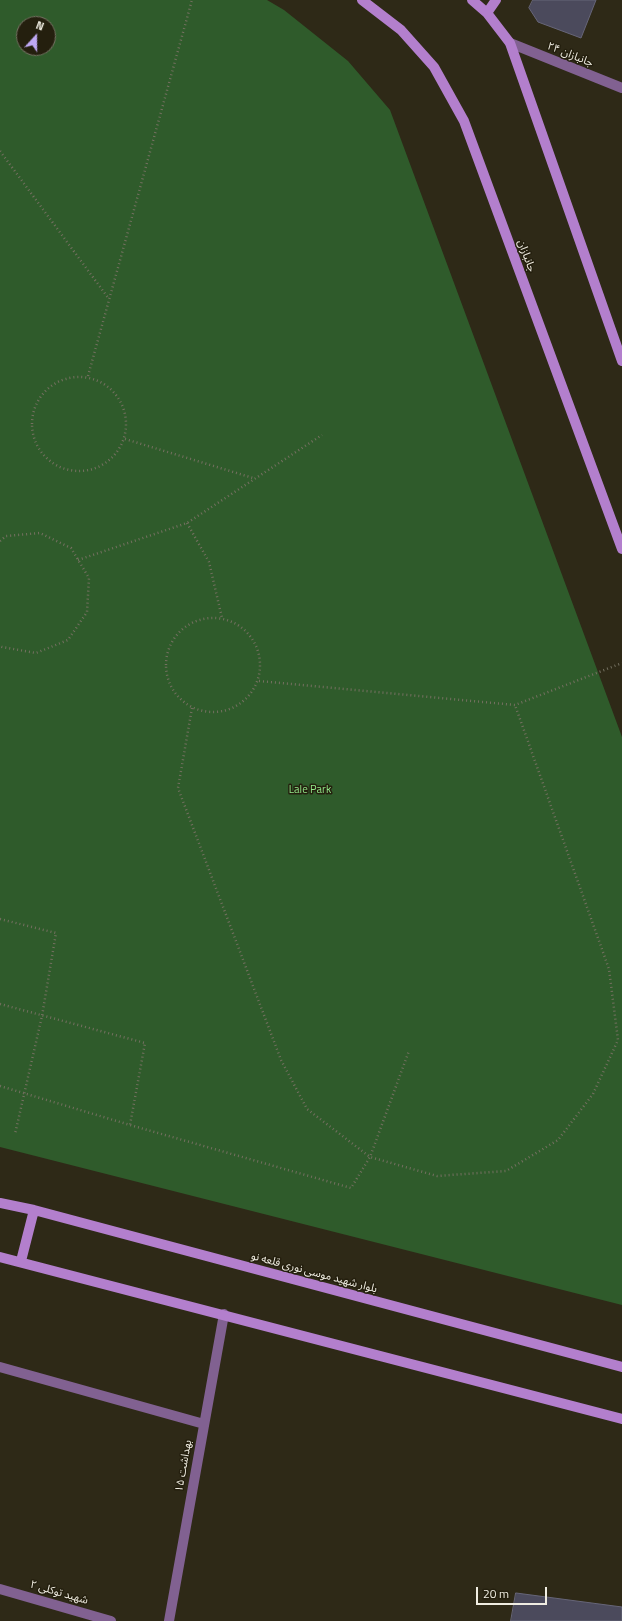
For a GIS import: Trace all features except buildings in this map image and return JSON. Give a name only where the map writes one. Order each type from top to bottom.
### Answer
[{"type":"main road","name":"جانبازان","points":[[362,0],[401,30],[434,67],[464,121],[622,549]]},
{"type":"main road","points":[[472,0],[487,13],[510,44],[622,359]]},
{"type":"main road","points":[[487,13],[496,0]]},
{"type":"main road","name":"بلوار شهید موسی نوری قلعه نو","points":[[0,1203],[34,1210],[622,1367]]},
{"type":"main road","points":[[21,1261],[34,1210]]},
{"type":"main road","points":[[0,1257],[21,1261],[622,1419]]},
{"type":"street","name":"جانبازان ۲۴","points":[[510,44],[622,88]]},
{"type":"street","name":"بهداشت ۱۵","points":[[169,1621],[224,1314]]},
{"type":"street","points":[[0,1367],[204,1424]]},
{"type":"street","name":"شهید توکلی ۲","points":[[0,1589],[111,1621]]},
{"type":"path","points":[[88,376],[192,0]]},
{"type":"path","points":[[0,151],[109,300]]},
{"type":"path","points":[[88,376],[112,389],[126,412],[125,439],[109,461],[84,471],[58,466],[38,448],[31,422],[39,396],[61,379],[88,376]]},
{"type":"path","points":[[78,560],[187,523],[322,435]]},
{"type":"path","points":[[125,439],[254,478]]},
{"type":"path","points":[[187,523],[209,562],[222,618]]},
{"type":"path","points":[[0,541],[6,536],[40,532],[71,548],[89,578],[88,612],[68,640],[36,653],[0,646]]},
{"type":"path","points":[[222,618],[246,630],[260,654],[259,680],[243,703],[218,713],[192,708],[172,690],[165,663],[173,638],[195,620],[222,618]]},
{"type":"path","points":[[259,680],[515,704],[622,663]]},
{"type":"path","points":[[192,708],[178,788],[281,1060],[307,1109],[370,1157],[437,1176],[506,1171],[558,1140],[593,1094],[618,1040],[609,969],[515,704]]},
{"type":"path","points":[[0,920],[56,933],[42,1016],[15,1134]]},
{"type":"path","points":[[0,1004],[145,1043],[130,1125]]},
{"type":"path","points":[[0,1086],[351,1188],[370,1157],[409,1051]]},
{"type":"green space","name":"Lale Park","points":[[0,0],[267,0],[284,10],[348,61],[390,110],[622,737],[622,1305],[0,1147]]}]
